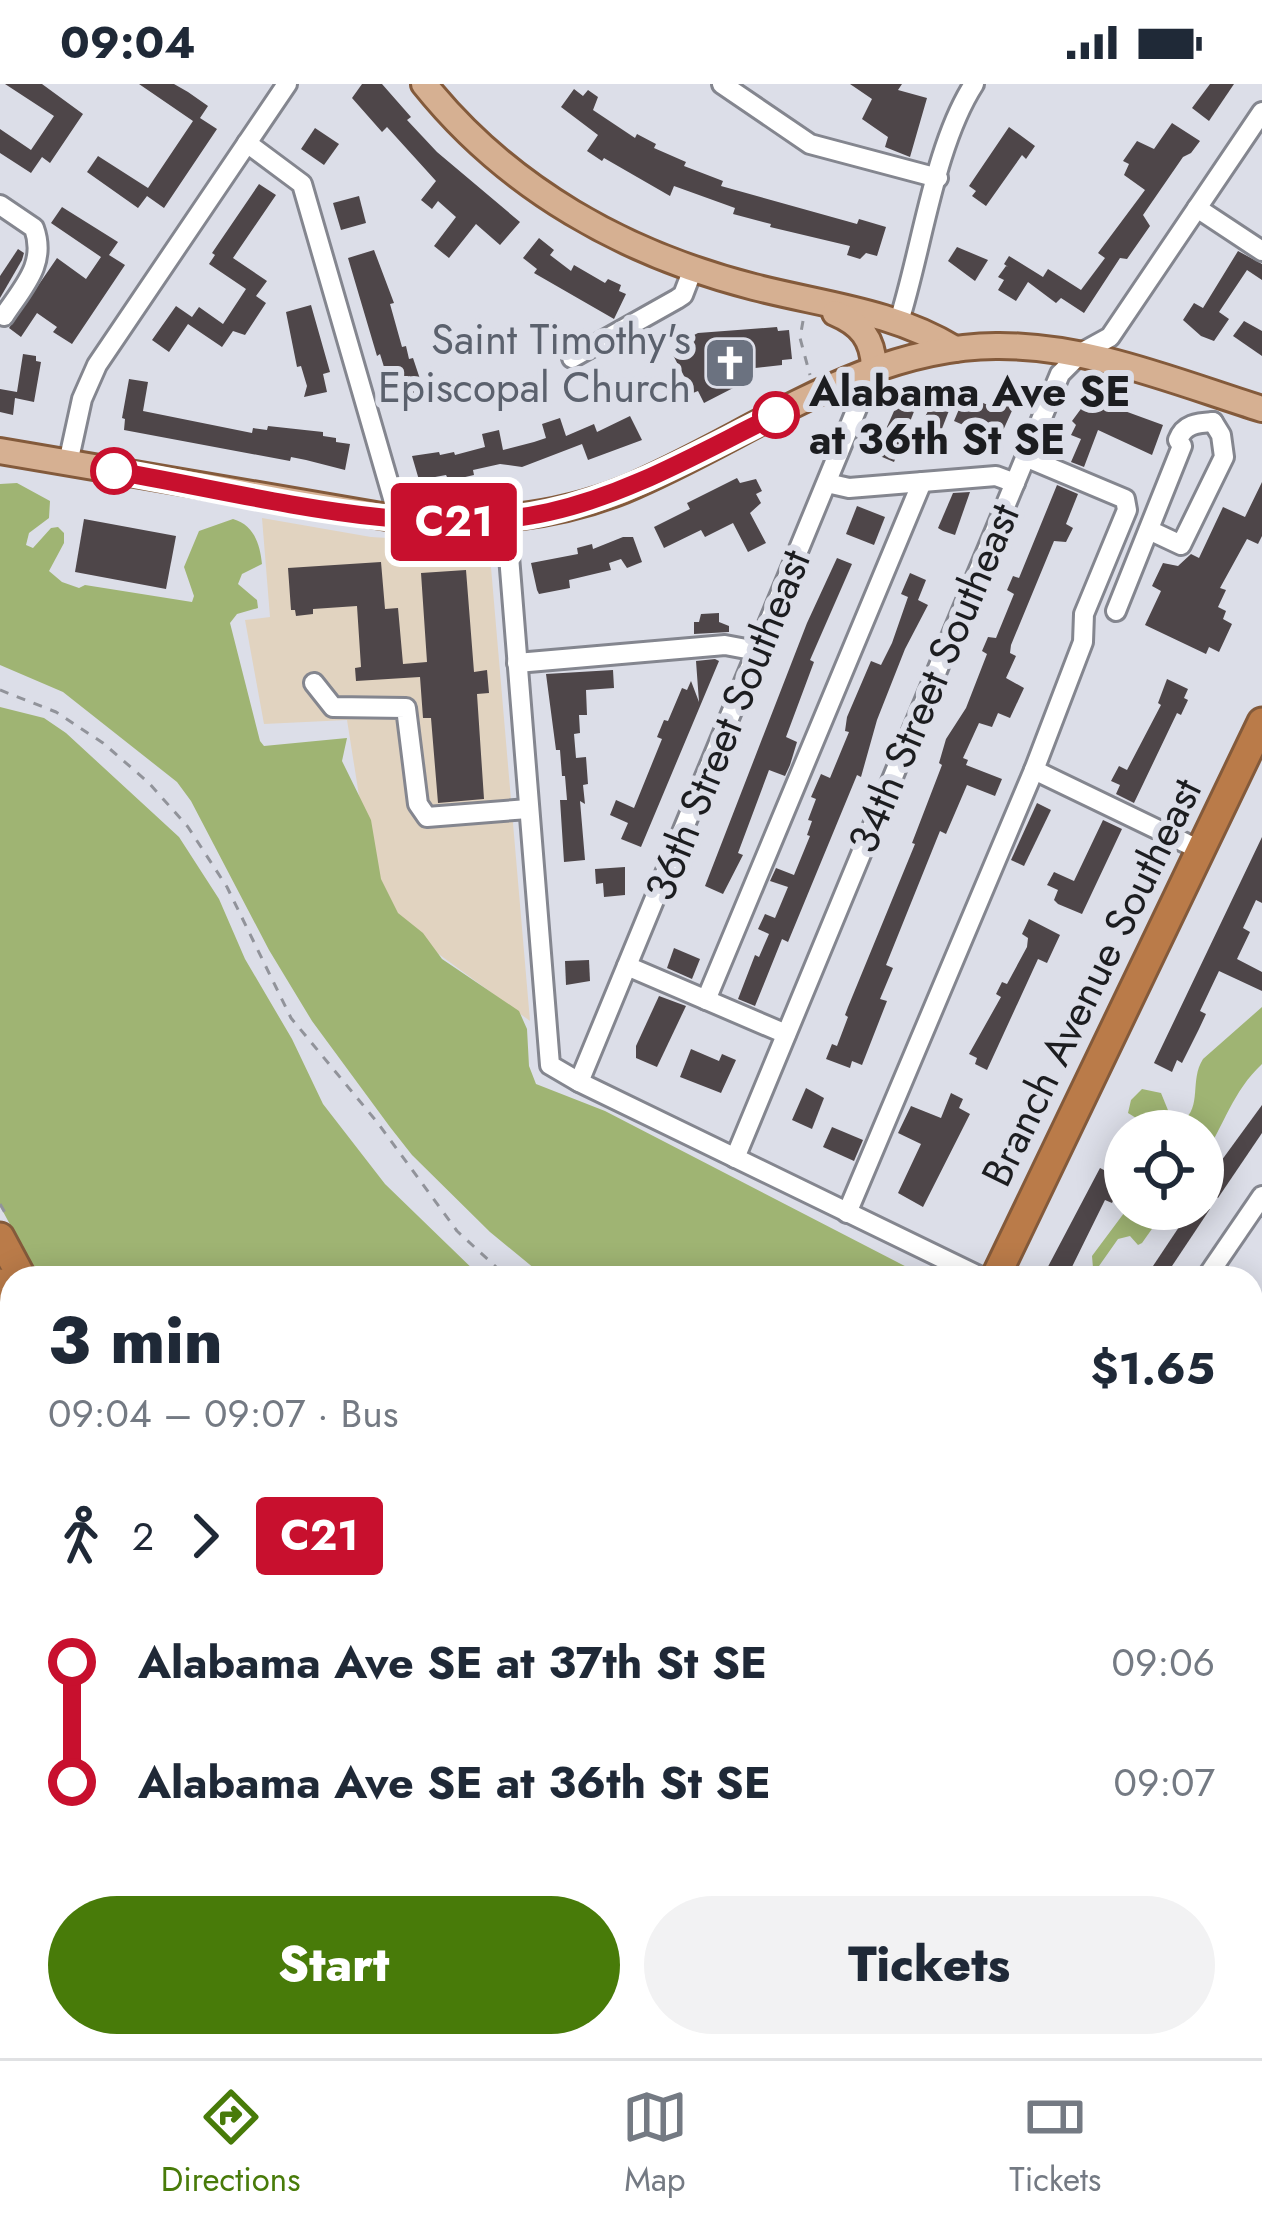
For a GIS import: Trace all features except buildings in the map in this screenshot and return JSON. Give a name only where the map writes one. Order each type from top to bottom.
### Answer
[{"type":"highway","name":"Branch Avenue Southeast","points":[[1001,1266],[1262,722]]},
{"type":"highway","points":[[0,1237],[16,1266]]},
{"type":"main road","points":[[424,84],[493,156],[545,196],[630,245],[801,309],[852,320],[873,347],[874,367]]},
{"type":"main road","points":[[801,309],[899,321],[918,326],[955,349]]},
{"type":"main road","points":[[0,451],[399,519],[506,519],[558,510],[625,489],[874,367],[955,349],[995,346],[1081,353],[1262,410]]},
{"type":"street","points":[[68,463],[78,413],[93,372],[287,84]]},
{"type":"street","points":[[722,84],[810,144],[938,178]]},
{"type":"street","points":[[899,321],[960,108],[974,84]]},
{"type":"street","name":"34th Street Southeast","points":[[735,1158],[1060,374],[1081,353],[1110,337],[1262,112]]},
{"type":"street","points":[[247,143],[302,184],[399,519]]},
{"type":"street","points":[[0,205],[34,228],[40,255],[38,266],[4,316]]},
{"type":"street","points":[[1197,208],[1262,251]]},
{"type":"street","points":[[572,358],[677,299],[693,269]]},
{"type":"street","name":"36th Street Southeast","points":[[579,1082],[874,367]]},
{"type":"street","points":[[1213,422],[1223,397]]},
{"type":"street","points":[[1116,611],[1182,446],[1180,432],[1190,425],[1213,422]]},
{"type":"street","points":[[1149,530],[1181,544],[1224,457],[1221,434],[1213,422]]},
{"type":"street","points":[[847,1213],[1034,770],[1083,642],[1084,614],[1127,510],[1125,500],[1025,457]]},
{"type":"street","points":[[826,483],[849,488],[996,476],[1015,483]]},
{"type":"street","points":[[706,1000],[922,482]]},
{"type":"street","points":[[506,519],[548,1060],[579,1082],[957,1266]]},
{"type":"street","points":[[517,663],[725,645],[757,651]]},
{"type":"street","points":[[314,683],[333,707],[406,708],[418,804],[427,817],[528,809]]},
{"type":"street","points":[[1034,770],[1200,850]]},
{"type":"street","points":[[627,966],[786,1034]]},
{"type":"street","points":[[1214,1266],[1262,1196]]},
{"type":"path","points":[[801,309],[800,338],[810,376]]},
{"type":"path","points":[[0,690],[56,712],[103,743],[149,783],[188,827],[236,905],[291,1018],[377,1122],[446,1218],[496,1266]]},
{"type":"shaded area","points":[[262,518],[371,537],[489,544],[530,1021],[377,909],[347,720],[264,724],[245,620],[270,617]]},
{"type":"green space","points":[[17,483],[50,501],[49,518],[29,533],[26,545],[33,548],[51,528],[58,527],[64,543],[49,571],[79,588],[85,585],[192,602],[184,567],[199,531],[233,519],[246,526],[262,564],[242,574],[238,584],[257,600],[258,608],[237,614],[230,623],[260,741],[264,746],[347,738],[342,761],[371,820],[381,879],[398,913],[423,933],[442,959],[519,1011],[527,1029],[529,1066],[536,1084],[605,1111],[905,1266],[531,1266],[490,1232],[412,1155],[312,1021],[177,782],[63,692],[0,665],[0,484]]},
{"type":"green space","points":[[0,707],[44,718],[66,733],[179,837],[219,899],[245,959],[323,1104],[385,1184],[470,1266],[32,1266],[0,1206]]},
{"type":"green space","points":[[1262,1007],[1262,1064],[1224,1119],[1224,1110],[1191,1110],[1203,1059]]},
{"type":"green space","points":[[1142,1089],[1161,1093],[1168,1110],[1129,1110]]},
{"type":"green space","points":[[1111,1230],[1151,1230],[1138,1245],[1130,1236],[1118,1239],[1099,1266],[1093,1266],[1092,1256]]},
{"type":"bus line","name":"C21","points":[[114,471],[399,519],[506,519],[558,510],[625,489],[776,415]]},
{"type":"place","name":"Saint Timothy's Episcopal Church","points":[[730,363]]},
{"type":"place","name":"Alabama Ave SE at 36th St SE","points":[[776,415]]}]
